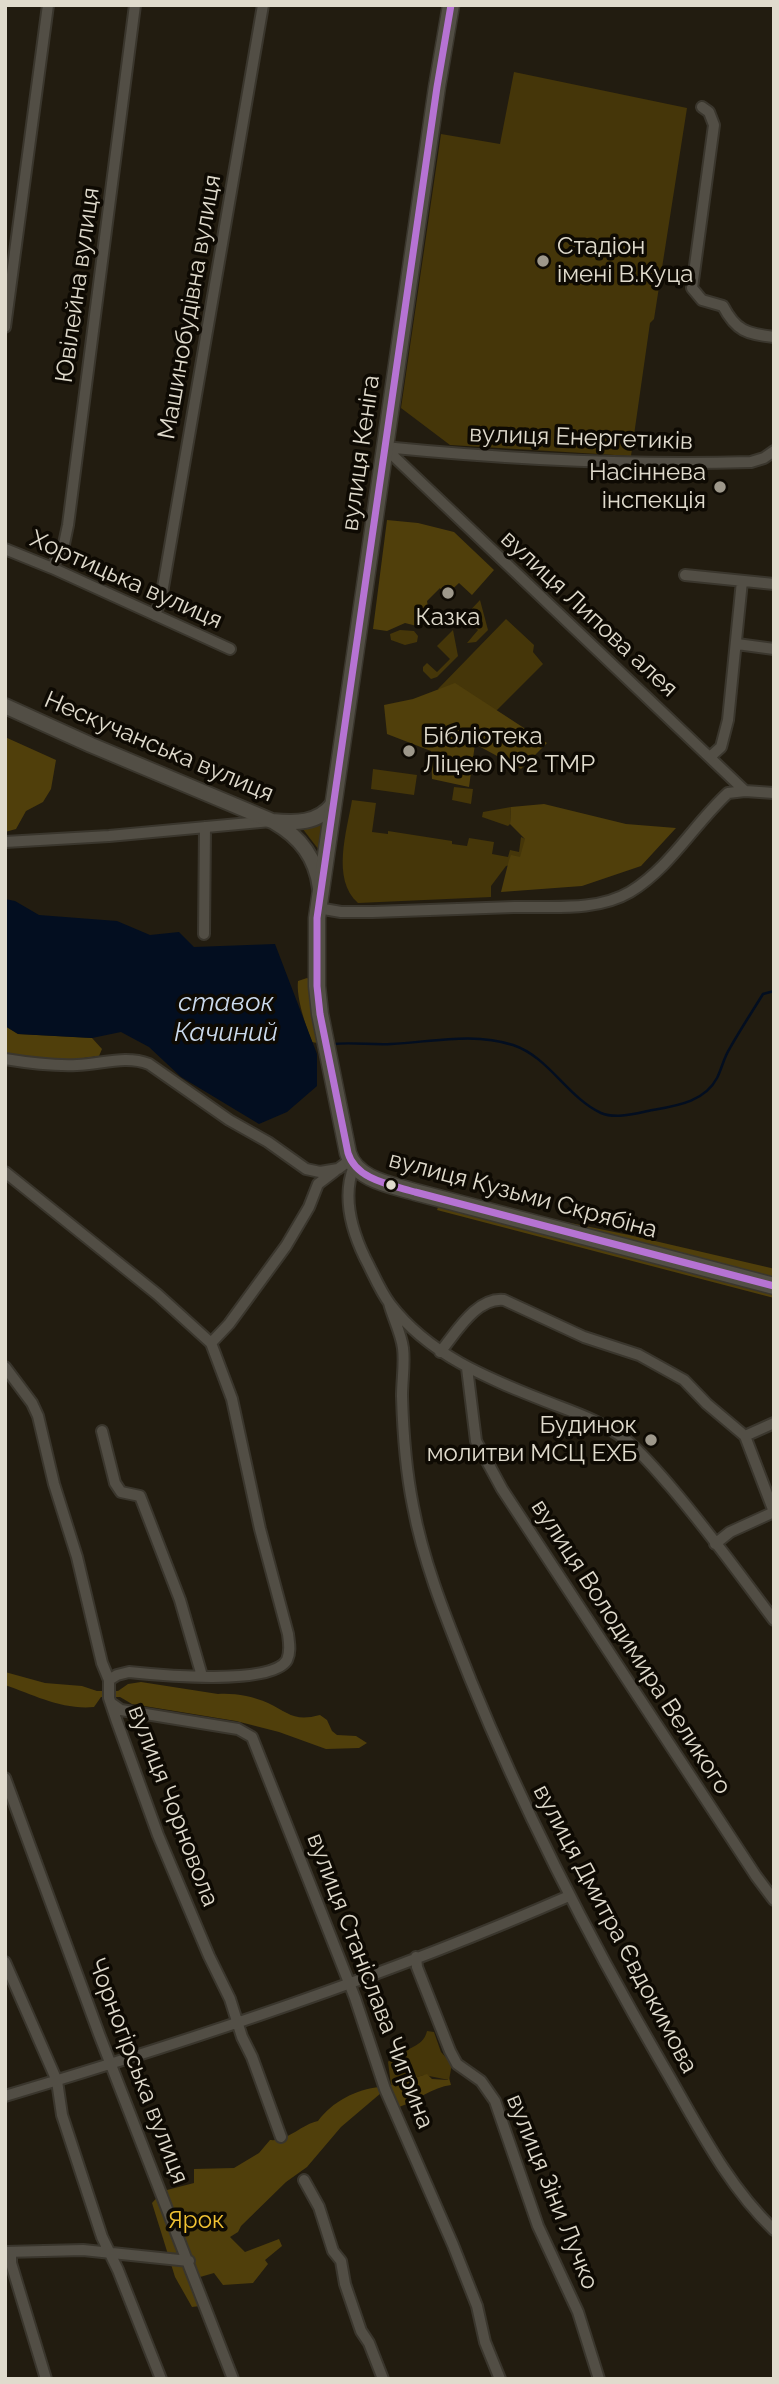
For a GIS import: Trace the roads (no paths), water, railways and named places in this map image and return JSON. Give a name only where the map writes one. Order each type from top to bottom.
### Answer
[{"type":"main road","name":"вулиця Кеніга","points":[[319,900],[451,5]]},
{"type":"main road","points":[[319,900],[316,954],[320,1014],[347,1165]]},
{"type":"main road","name":"вулиця Кузьми Скрябіна","points":[[347,1165],[375,1179],[415,1192],[774,1286]]},
{"type":"street","points":[[5,327],[48,5]]},
{"type":"street","name":"Ювілейна вулиця","points":[[52,568],[64,544],[68,525],[135,5]]},
{"type":"street","name":"Машинобудівна вулиця","points":[[155,615],[161,599],[263,5]]},
{"type":"street","points":[[702,107],[709,112],[714,125],[692,288],[702,300],[723,306],[736,326],[747,333],[774,337]]},
{"type":"street","name":"вулиця Енергетиків","points":[[384,447],[634,464],[751,462],[774,451]]},
{"type":"street","name":"вулиця Липова алея","points":[[384,447],[745,790]]},
{"type":"street","name":"Хортицька вулиця","points":[[5,549],[230,649]]},
{"type":"street","points":[[685,575],[774,584]]},
{"type":"street","points":[[710,758],[721,747],[728,720],[742,580]]},
{"type":"street","points":[[737,645],[774,649]]},
{"type":"street","name":"Нескучанська вулиця","points":[[5,706],[90,745],[272,821],[305,821],[318,817],[333,804]]},
{"type":"street","points":[[5,842],[272,821],[286,829],[304,846],[315,866],[319,900],[341,912],[570,906],[605,902],[631,891],[678,850],[728,793],[745,790],[774,793]]},
{"type":"street","points":[[204,934],[205,827]]},
{"type":"street","points":[[5,1059],[75,1065],[135,1059],[149,1064],[229,1121],[268,1142],[306,1169],[320,1172],[347,1165]]},
{"type":"street","points":[[347,1165],[348,1201],[362,1252],[389,1303],[423,1340],[467,1368],[599,1422],[627,1441],[688,1508],[774,1620]]},
{"type":"street","points":[[211,1343],[229,1324],[286,1246],[309,1207],[318,1184],[347,1165]]},
{"type":"street","points":[[5,1172],[157,1294],[211,1343],[232,1399],[260,1529],[290,1649],[286,1661],[268,1673],[202,1676],[129,1672],[117,1675],[110,1693]]},
{"type":"street","points":[[440,1352],[480,1306],[490,1301],[504,1300],[584,1337],[639,1354],[684,1380],[707,1404],[745,1436],[774,1512],[730,1532],[715,1544]]},
{"type":"street","name":"вулиця Дмитра Євдокимова","points":[[389,1303],[402,1344],[404,1425],[411,1492],[429,1565],[449,1625],[513,1781],[569,1896],[629,2009],[711,2150],[744,2198],[774,2230]]},
{"type":"street","name":"вулиця Чорновола","points":[[5,1367],[32,1403],[38,1416],[110,1693],[158,1835],[230,1999],[281,2137]]},
{"type":"street","name":"вулиця Володимира Великого","points":[[467,1368],[476,1441],[502,1489],[755,1876],[774,1900]]},
{"type":"street","points":[[745,1436],[774,1423]]},
{"type":"street","points":[[102,1431],[115,1483],[121,1492],[140,1496],[180,1600],[202,1676]]},
{"type":"street","name":"вулиця Станіслава Чигрина","points":[[110,1693],[121,1710],[238,1729],[252,1737],[349,1984],[385,2089],[477,2306],[485,2342],[499,2379]]},
{"type":"street","name":"Чорногірська вулиця","points":[[5,1779],[233,2379]]},
{"type":"street","points":[[5,2096],[306,2001],[569,1896]]},
{"type":"street","name":"вулиця Зіни Лучко","points":[[416,1957],[417,1967],[457,2064],[481,2081],[495,2101],[538,2226],[578,2312],[598,2379]]},
{"type":"street","points":[[5,1962],[57,2081],[68,2133],[109,2252],[161,2379]]},
{"type":"street","points":[[304,2180],[319,2207],[334,2251],[341,2261],[345,2284],[360,2331],[369,2343],[383,2379]]},
{"type":"street","points":[[46,2379],[8,2253],[83,2250],[189,2261]]},
{"type":"water","name":"ставок Качиний","points":[[5,899],[15,901],[39,915],[117,921],[150,935],[179,932],[194,947],[275,944],[317,1054],[317,1086],[287,1112],[259,1124],[181,1077],[149,1047],[121,1032],[92,1038],[18,1034],[5,1026]]},
{"type":"waterway","points":[[333,1044],[391,1044],[468,1038],[498,1041],[513,1045],[537,1058],[589,1106],[606,1115],[624,1115],[678,1105],[704,1093],[717,1078],[728,1051],[763,994],[774,991]]},
{"type":"place","name":"Стадіон імені В.Куца","points":[[543,261]]},
{"type":"place","name":"Насіннева інспекція","points":[[720,487]]},
{"type":"place","name":"Казка","points":[[448,593]]},
{"type":"place","name":"Бібліотека Ліцею №2 ТМР","points":[[409,751]]},
{"type":"place","name":"Будинок молитви МСЦ ЕХБ","points":[[651,1440]]},
{"type":"park label","name":"Ярок","points":[[196,2221]]}]
